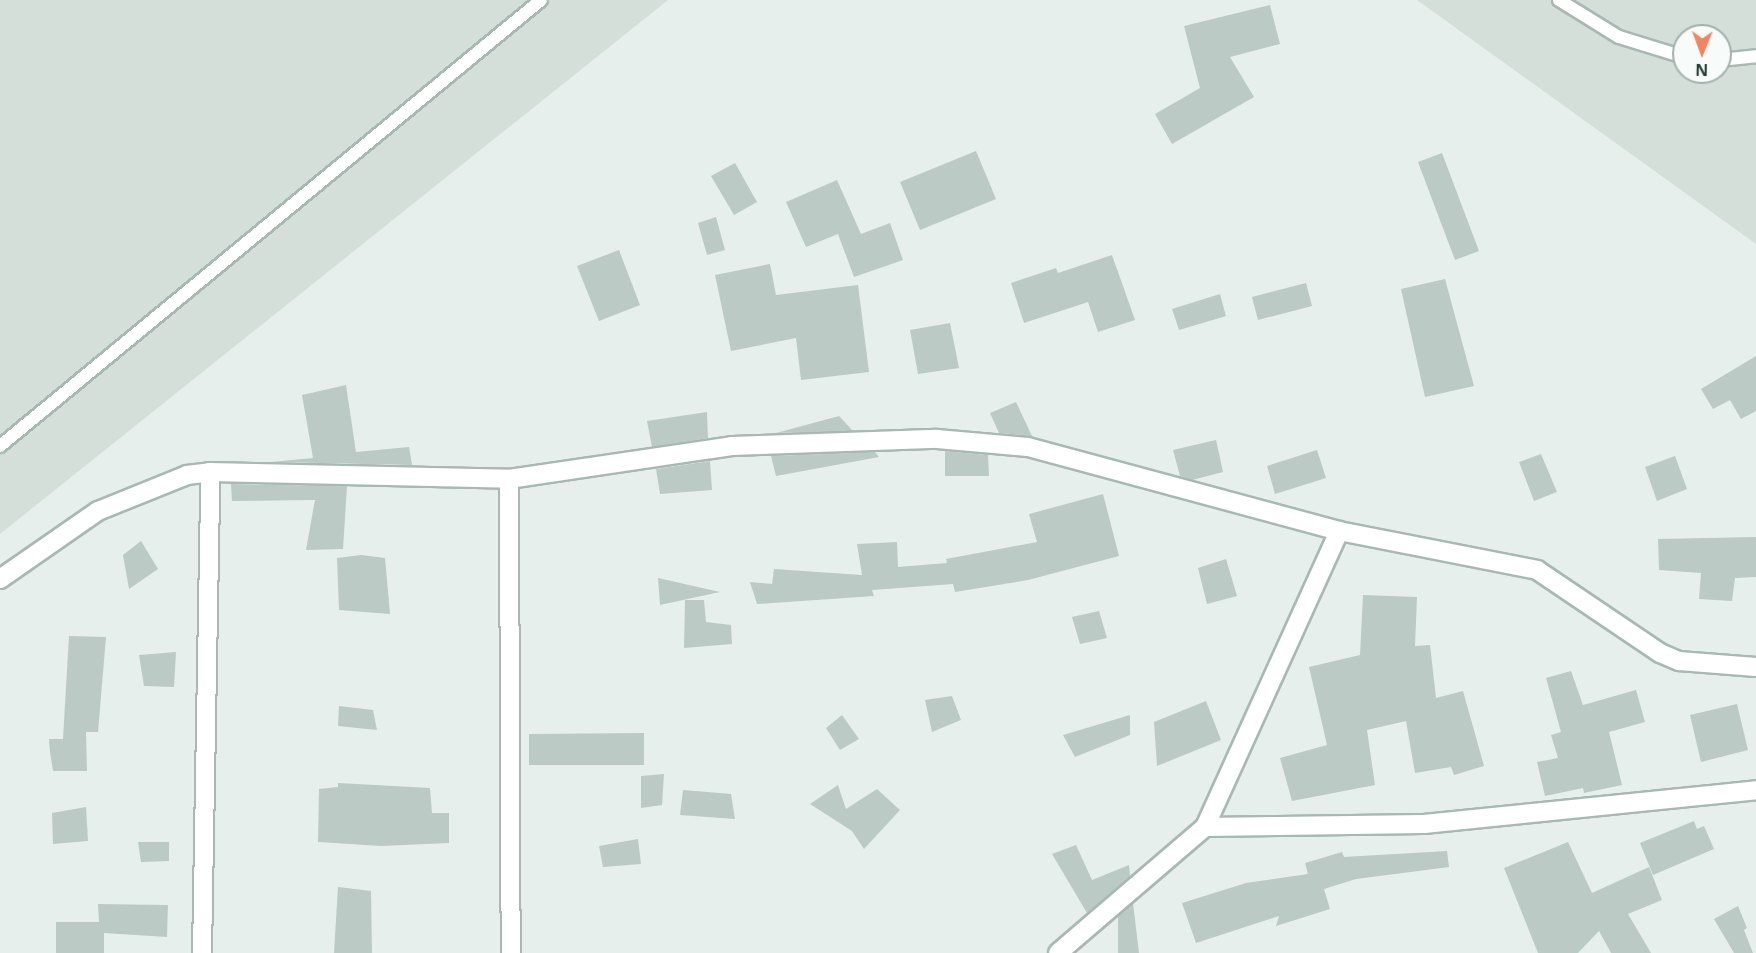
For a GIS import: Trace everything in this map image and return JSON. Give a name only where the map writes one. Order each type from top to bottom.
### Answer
[{"type":"street","points":[[0,579],[98,511],[187,475],[210,472],[509,479],[732,446],[937,439],[1028,447],[1339,531],[1537,570],[1660,653],[1679,661],[1756,667]]},
{"type":"street","points":[[202,953],[210,472]]},
{"type":"street","points":[[509,479],[511,953]]},
{"type":"street","points":[[1058,953],[1205,827],[1339,531]]},
{"type":"street","points":[[1205,827],[1424,824],[1756,790]]},
{"type":"lane","points":[[0,447],[541,0]]},
{"type":"lane","points":[[1559,0],[1619,37],[1672,53]]},
{"type":"lane","points":[[1732,59],[1756,56]]},
{"type":"shaded area","points":[[0,0],[668,0],[0,534]]},
{"type":"shaded area","points":[[1417,0],[1756,0],[1756,244]]},
{"type":"building","points":[[1270,5],[1280,44],[1230,57],[1254,97],[1172,144],[1155,114],[1200,88],[1184,26]]},
{"type":"building","points":[[976,151],[996,199],[920,230],[900,182]]},
{"type":"building","points":[[1442,153],[1479,251],[1455,260],[1418,162]]},
{"type":"building","points":[[735,163],[757,202],[734,215],[711,176]]},
{"type":"building","points":[[837,180],[861,234],[890,223],[903,260],[854,277],[838,234],[806,247],[786,202]]},
{"type":"building","points":[[716,217],[725,250],[707,255],[698,223]]},
{"type":"building","points":[[619,250],[640,305],[599,321],[577,266]]},
{"type":"building","points":[[1112,255],[1135,320],[1098,332],[1088,302],[1024,323],[1011,283],[1056,268],[1058,273]]},
{"type":"building","points":[[770,264],[776,295],[858,285],[869,372],[801,380],[796,338],[731,351],[715,275]]},
{"type":"building","points":[[1445,279],[1474,386],[1425,397],[1401,289]]},
{"type":"building","points":[[1306,283],[1312,306],[1258,320],[1252,297]]},
{"type":"building","points":[[1220,294],[1226,316],[1179,330],[1172,309]]},
{"type":"building","points":[[950,323],[959,368],[918,374],[910,330]]},
{"type":"building","points":[[1756,356],[1756,411],[1741,419],[1730,400],[1713,409],[1701,389]]},
{"type":"building","points":[[346,385],[356,452],[409,447],[412,465],[271,462],[313,458],[302,395]]},
{"type":"building","points":[[1016,402],[1032,436],[999,433],[990,413]]},
{"type":"building","points":[[707,412],[708,438],[652,447],[647,421]]},
{"type":"building","points":[[839,416],[853,431],[776,433]]},
{"type":"building","points":[[1216,440],[1223,472],[1192,480],[1180,476],[1173,450]]},
{"type":"building","points":[[1317,450],[1326,478],[1275,494],[1267,466]]},
{"type":"building","points":[[945,451],[988,455],[989,476],[945,476]]},
{"type":"building","points":[[875,452],[879,457],[776,476],[771,456]]},
{"type":"building","points":[[1541,454],[1557,492],[1534,501],[1519,462]]},
{"type":"building","points":[[1675,456],[1687,489],[1657,501],[1645,467]]},
{"type":"building","points":[[710,461],[712,490],[660,494],[656,469]]},
{"type":"building","points":[[231,484],[347,486],[343,549],[306,550],[315,500],[232,501]]},
{"type":"building","points":[[1103,494],[1119,556],[1028,580],[955,592],[953,584],[872,590],[874,596],[757,604],[750,582],[772,584],[774,569],[862,575],[857,544],[897,542],[898,567],[947,563],[946,559],[1037,542],[1029,514]]},
{"type":"building","points":[[1756,537],[1756,577],[1735,578],[1732,601],[1699,599],[1701,573],[1659,570],[1658,539]]},
{"type":"building","points":[[141,541],[158,569],[129,589],[123,555]]},
{"type":"building","points":[[361,555],[385,558],[390,614],[339,610],[337,558]]},
{"type":"building","points":[[1226,559],[1237,596],[1207,604],[1198,568]]},
{"type":"building","points":[[658,578],[720,592],[660,605]]},
{"type":"building","points":[[1363,595],[1417,597],[1415,646],[1430,645],[1436,698],[1463,691],[1484,766],[1454,775],[1451,767],[1415,773],[1406,721],[1367,730],[1375,785],[1292,801],[1280,758],[1327,745],[1309,667],[1360,655]]},
{"type":"building","points":[[685,600],[704,600],[706,622],[731,625],[732,644],[684,648]]},
{"type":"building","points":[[1099,611],[1107,638],[1080,644],[1072,617]]},
{"type":"building","points":[[69,636],[106,637],[98,732],[86,732],[87,771],[53,771],[50,752],[49,739],[63,739]]},
{"type":"building","points":[[176,652],[174,687],[144,686],[139,655]]},
{"type":"building","points":[[1571,671],[1583,705],[1636,690],[1645,722],[1609,732],[1622,785],[1584,793],[1583,788],[1545,796],[1537,762],[1558,758],[1551,735],[1561,732],[1546,678]]},
{"type":"building","points":[[952,696],[961,720],[932,732],[925,700]]},
{"type":"building","points":[[1206,701],[1221,740],[1157,766],[1154,722]]},
{"type":"building","points":[[1737,704],[1748,750],[1701,762],[1690,715]]},
{"type":"building","points":[[339,706],[373,710],[377,730],[338,726]]},
{"type":"building","points":[[842,715],[859,739],[840,750],[826,728]]},
{"type":"building","points":[[1130,715],[1130,735],[1075,757],[1063,735]]},
{"type":"building","points":[[644,733],[644,765],[529,765],[529,734]]},
{"type":"building","points":[[664,774],[662,805],[641,808],[641,776]]},
{"type":"building","points":[[338,783],[430,788],[432,813],[449,813],[449,843],[381,846],[318,842],[319,789],[338,787]]},
{"type":"building","points":[[838,785],[846,809],[877,789],[900,810],[864,849],[852,831],[810,804]]},
{"type":"building","points":[[683,790],[731,794],[735,819],[680,815]]},
{"type":"building","points":[[86,807],[88,841],[53,844],[52,813]]},
{"type":"building","points":[[1694,821],[1697,829],[1704,826],[1714,849],[1653,875],[1640,843]]},
{"type":"building","points":[[638,839],[641,864],[603,867],[599,846]]},
{"type":"building","points":[[138,842],[169,842],[169,861],[141,862]]},
{"type":"building","points":[[1568,842],[1592,893],[1649,867],[1662,900],[1628,914],[1651,953],[1611,953],[1599,931],[1578,953],[1538,953],[1504,868]]},
{"type":"building","points":[[1076,845],[1092,880],[1129,865],[1130,876],[1087,913],[1052,854]]},
{"type":"building","points":[[1447,851],[1449,867],[1356,879],[1324,889],[1330,909],[1276,926],[1279,916],[1196,943],[1182,903],[1246,883],[1308,874],[1305,863],[1342,852],[1344,857]]},
{"type":"building","points":[[338,887],[371,891],[372,953],[334,953]]},
{"type":"building","points":[[1133,903],[1139,953],[1118,953],[1118,917]]},
{"type":"building","points":[[98,904],[168,905],[167,937],[104,933],[104,953],[56,953],[56,922],[99,922]]},
{"type":"building","points":[[1738,906],[1747,928],[1744,930],[1753,953],[1734,953],[1714,919]]}]
